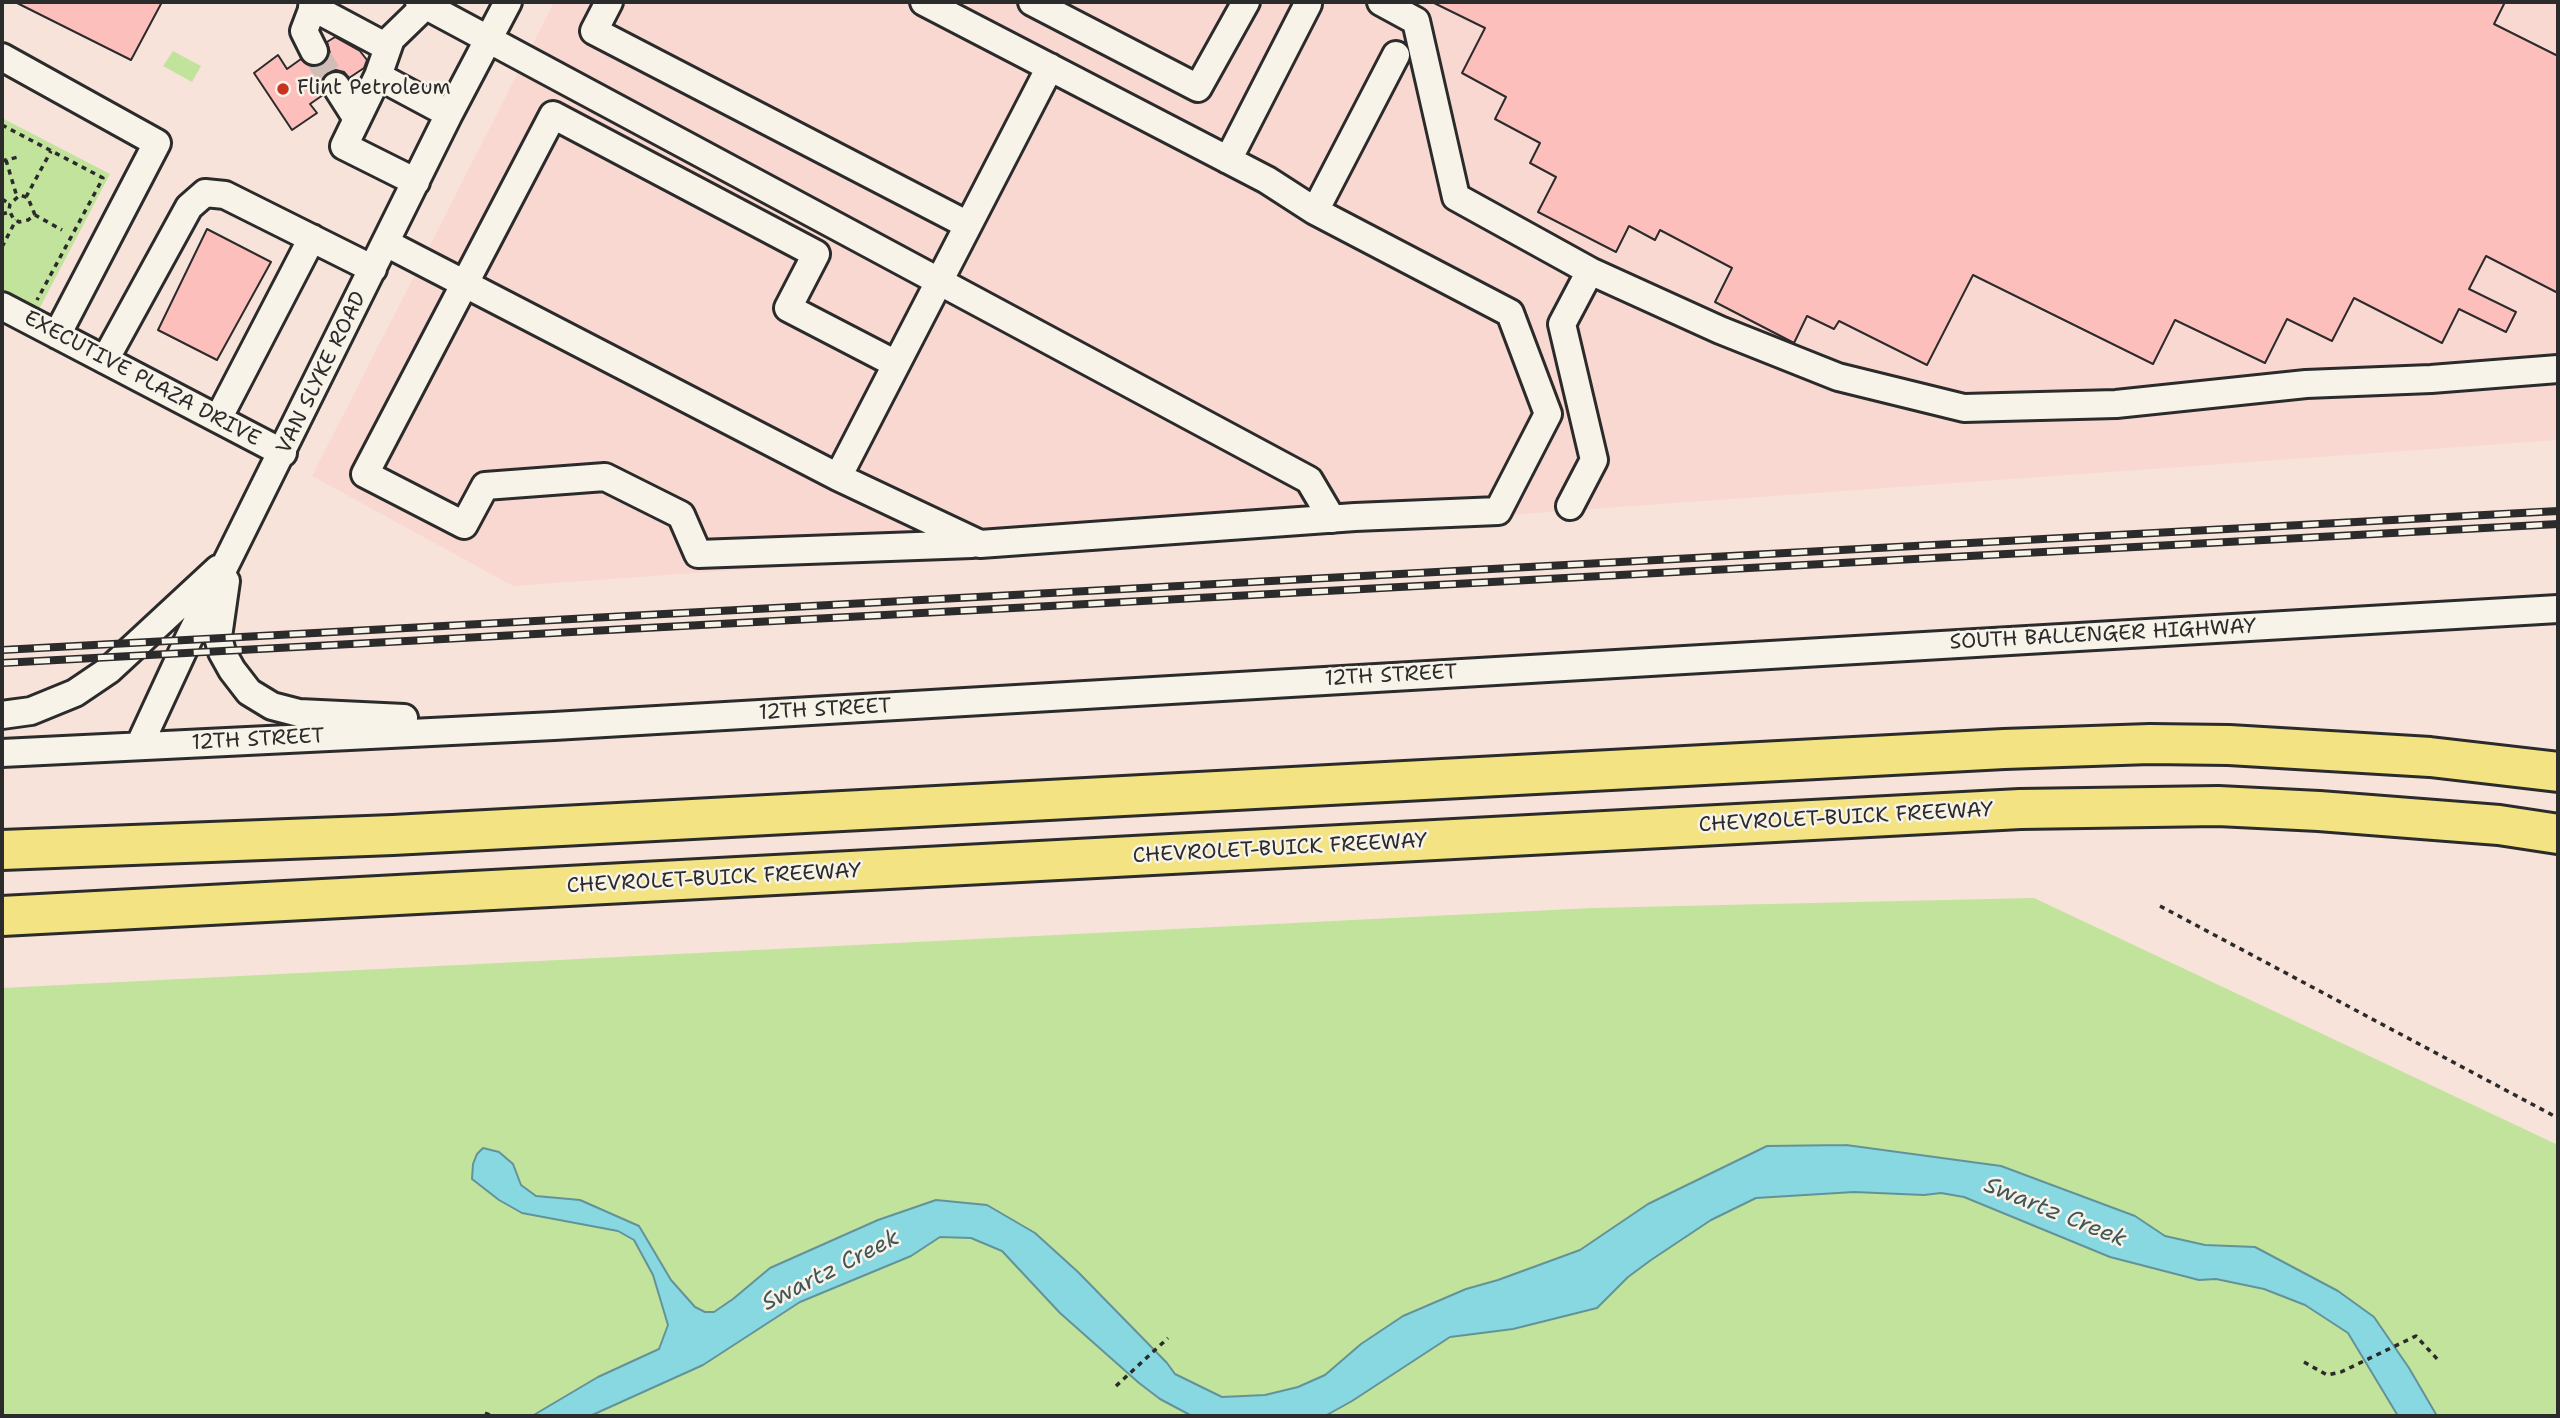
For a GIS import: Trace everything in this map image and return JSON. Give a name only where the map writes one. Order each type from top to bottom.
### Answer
[{"type":"highway","points":[[2,850],[393,835],[2057,747],[2163,744],[2306,749],[2430,757],[2558,772]]},
{"type":"highway","name":"CHEVROLET-BUICK FREEWAY","points":[[2,916],[2034,809],[2191,806],[2319,811],[2499,825],[2558,834]]},
{"type":"street","name":"VAN SLYKE ROAD","points":[[139,746],[449,114],[508,2]]},
{"type":"street","points":[[609,2],[594,31],[968,225]]},
{"type":"street","points":[[896,364],[788,308],[816,254],[553,115],[365,474],[464,525],[485,486],[605,477],[681,515],[698,554],[980,544],[1332,519],[1498,511],[1548,414],[1510,313],[1315,211],[1267,180],[924,2]]},
{"type":"street","points":[[1032,2],[1198,88],[1246,2]]},
{"type":"street","points":[[1381,2],[1416,21],[1456,197],[1590,271],[1720,330],[1838,377],[1964,408],[2116,404],[2306,384],[2431,379],[2558,369]]},
{"type":"street","points":[[314,51],[304,31],[314,4],[387,47]]},
{"type":"street","points":[[416,182],[344,146],[378,76],[391,38],[422,4],[1310,480],[1332,519]]},
{"type":"street","points":[[1228,160],[1308,4]]},
{"type":"street","points":[[1315,211],[1396,55]]},
{"type":"street","points":[[2,57],[157,143],[57,335]]},
{"type":"street","points":[[838,477],[1050,67]]},
{"type":"street","points":[[378,76],[449,114]]},
{"type":"street","points":[[336,86],[357,119]]},
{"type":"street","points":[[105,360],[189,207],[205,193],[226,195],[373,269]]},
{"type":"street","points":[[218,419],[312,238]]},
{"type":"street","points":[[386,243],[838,477],[980,544]]},
{"type":"street","points":[[1570,506],[1594,460],[1562,324],[1590,271]]},
{"type":"street","name":"EXECUTIVE PLAZA DRIVE","points":[[2,306],[283,453]]},
{"type":"street","points":[[2,715],[32,711],[75,693],[109,670],[229,559]]},
{"type":"street","points":[[229,559],[218,637],[222,652],[249,692],[272,706],[299,713],[554,726]]},
{"type":"street","name":"SOUTH BALLENGER HIGHWAY","points":[[1647,661],[2558,609]]},
{"type":"street","name":"12TH STREET","points":[[2,753],[554,726],[1647,661]]},
{"type":"path","points":[[2,125],[103,178],[38,300],[33,297]]},
{"type":"path","points":[[26,197],[51,151]]},
{"type":"path","points":[[17,197],[4,161],[18,157]]},
{"type":"path","points":[[16,220],[10,212],[10,204],[17,197],[26,197],[32,204],[35,215],[62,230]]},
{"type":"path","points":[[2,199],[10,204]]},
{"type":"path","points":[[2,214],[10,212]]},
{"type":"path","points":[[16,220],[27,220],[35,215]]},
{"type":"path","points":[[2,247],[16,220]]},
{"type":"path","points":[[2160,906],[2558,1118]]},
{"type":"path","points":[[2304,1362],[2327,1375],[2341,1372],[2416,1336],[2439,1361]]},
{"type":"path","points":[[1116,1386],[1168,1338]]},
{"type":"path","points":[[485,1413],[492,1416]]},
{"type":"shaded area","points":[[554,2],[2558,2],[2558,440],[513,586],[312,476]]},
{"type":"green space","points":[[173,51],[201,66],[192,82],[163,66]]},
{"type":"green space","points":[[2,118],[110,174],[37,313],[2,294]]},
{"type":"green space","points":[[2034,898],[2558,1145],[2558,1416],[2,1416],[2,988],[1592,908]]},
{"type":"water","name":"Swartz Creek","points":[[1846,1145],[2001,1166],[2135,1216],[2165,1236],[2205,1245],[2255,1247],[2338,1291],[2374,1317],[2409,1368],[2437,1416],[2398,1416],[2348,1333],[2305,1305],[2264,1289],[2216,1279],[2199,1280],[2110,1257],[1964,1197],[1941,1193],[1924,1195],[1854,1192],[1756,1198],[1711,1220],[1651,1260],[1628,1277],[1597,1308],[1513,1329],[1450,1337],[1325,1416],[1192,1416],[1160,1399],[1139,1383],[1060,1313],[1002,1251],[971,1238],[940,1237],[911,1256],[800,1302],[703,1365],[590,1416],[532,1416],[598,1377],[659,1349],[668,1325],[653,1275],[634,1240],[618,1231],[522,1213],[499,1200],[472,1179],[473,1164],[483,1148],[499,1152],[513,1164],[521,1185],[536,1196],[580,1200],[639,1226],[671,1280],[695,1307],[705,1312],[714,1312],[770,1268],[878,1220],[936,1200],[987,1205],[1035,1233],[1078,1272],[1175,1374],[1222,1397],[1265,1395],[1298,1387],[1325,1375],[1361,1344],[1403,1316],[1466,1289],[1580,1250],[1648,1204],[1767,1146]]},
{"type":"building","points":[[15,2],[162,2],[131,60]]},
{"type":"building","points":[[1432,2],[2505,2],[2494,24],[2558,56],[2558,293],[2486,256],[2469,289],[2516,312],[2506,332],[2459,309],[2442,343],[2354,298],[2332,341],[2287,319],[2265,363],[2175,320],[2153,364],[1973,275],[1927,365],[1839,321],[1834,329],[1807,316],[1794,343],[1715,302],[1732,268],[1660,230],[1655,240],[1629,226],[1616,252],[1538,212],[1556,177],[1530,163],[1540,143],[1495,119],[1506,97],[1462,73],[1485,28]]},
{"type":"building","points":[[335,37],[360,51],[367,60],[364,68],[349,78],[344,72],[336,70],[327,73],[320,86],[323,95],[310,104],[317,113],[292,130],[254,73],[278,55],[287,69],[301,59],[312,67],[320,65],[327,60],[330,53],[327,42]]},
{"type":"building","points":[[207,229],[271,262],[217,360],[158,330]]},
{"type":"tunnel","points":[[314,51],[336,86]]},
{"type":"railway","points":[[2,650],[2558,511]]},
{"type":"railway","points":[[2,663],[2558,524]]},
{"type":"place","name":"Flint Petroleum","points":[[283,89]]}]
